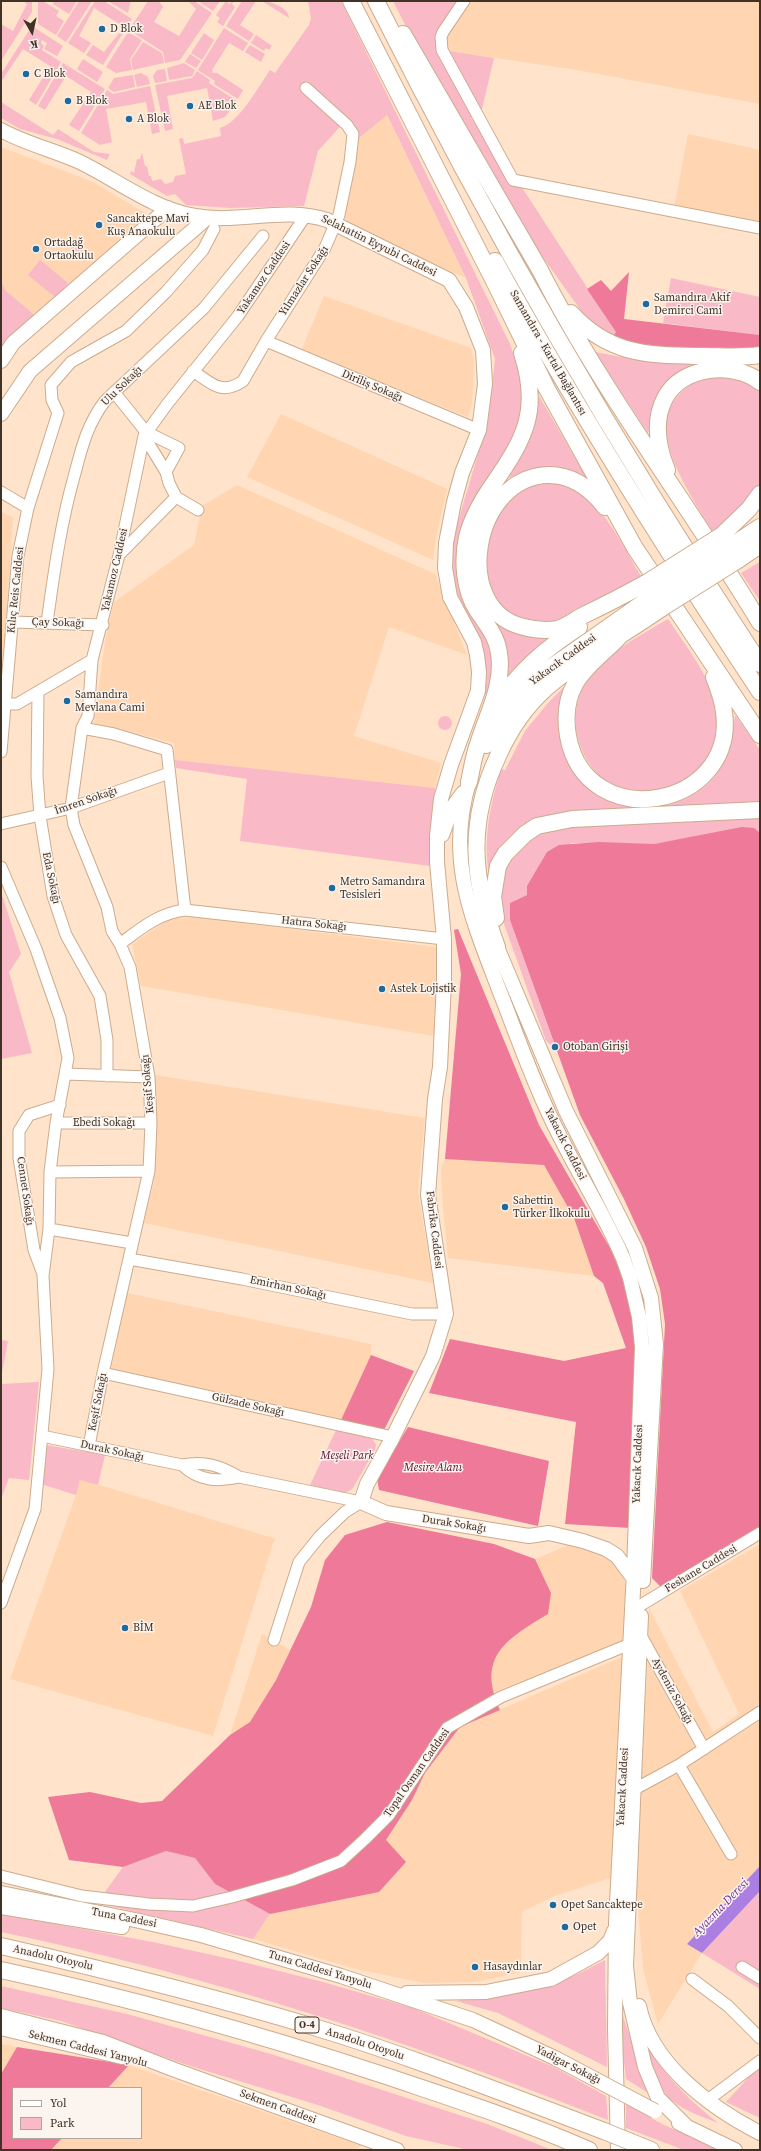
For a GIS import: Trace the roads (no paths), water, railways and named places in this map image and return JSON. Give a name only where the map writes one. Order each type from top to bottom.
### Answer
[{"type":"highway","points":[[351,1],[494,281],[547,389],[634,548]]},
{"type":"highway","name":"Samandıra - Kartal Bağlantısı","points":[[358,1],[414,110],[521,308],[636,498],[760,692]]},
{"type":"highway","name":"Samandıra - Kartal Bağlantısı","points":[[376,1],[426,100],[568,354],[684,545],[760,664]]},
{"type":"highway","points":[[385,1],[540,270],[559,307],[654,462],[722,559],[760,623]]},
{"type":"highway","points":[[540,270],[564,306],[585,328],[607,342],[643,354],[734,356],[760,355]]},
{"type":"highway","points":[[489,717],[498,680],[499,652],[490,629],[476,609],[470,594],[464,569],[465,550],[467,538],[478,509],[522,439],[528,420],[530,398],[524,359],[520,344],[494,281]]},
{"type":"highway","points":[[734,356],[760,367]]},
{"type":"highway","points":[[691,514],[670,477],[659,446],[659,415],[665,398],[675,386],[697,372],[726,369],[744,373],[760,382]]},
{"type":"highway","points":[[760,528],[730,547],[654,596],[558,628],[539,631],[516,626],[502,618],[490,606],[483,591],[479,560],[486,522],[493,507],[509,488],[522,481],[539,475],[561,475],[581,484],[597,496],[634,548],[699,645],[760,735]]},
{"type":"highway","points":[[730,547],[749,509],[760,494]]},
{"type":"highway","points":[[469,782],[479,740],[489,717],[506,690],[536,658],[550,646],[654,596],[730,547],[760,513]]},
{"type":"highway","points":[[730,547],[760,545]]},
{"type":"highway","points":[[730,547],[760,550]]},
{"type":"highway","name":"Yakacık Caddesi","points":[[497,947],[482,897],[476,855],[477,825],[486,785],[503,746],[521,716],[544,691],[566,671],[619,637],[654,596]]},
{"type":"highway","name":"Yakacık Caddesi","points":[[469,782],[484,748],[498,725],[519,695],[533,680],[654,596]]},
{"type":"highway","points":[[619,637],[584,671],[576,682],[568,703],[567,733],[570,748],[586,776],[597,786],[635,800],[671,796],[686,789],[702,776],[711,765],[723,740],[724,712],[720,694],[699,645]]},
{"type":"highway","points":[[497,947],[493,897],[498,866],[505,854],[525,834],[537,826],[572,819],[760,810]]},
{"type":"highway","name":"Anadolu Otoyolu","points":[[1,1946],[143,1979],[315,2028],[407,2058],[604,2131],[625,2146],[651,2150]]},
{"type":"highway","name":"Anadolu Otoyolu","points":[[1,1970],[148,2004],[340,2060],[500,2115],[589,2150]]},
{"type":"main road","name":"Selahattin Eyyubi Caddesi","points":[[1,130],[18,139],[77,161],[168,208],[210,223],[306,215],[316,216],[336,224],[449,280],[466,307],[482,350],[485,384],[479,430],[462,473],[454,502],[446,543],[445,568],[450,597],[474,642],[477,655],[478,691],[451,765],[441,799],[436,836],[444,939]]},
{"type":"main road","points":[[1,361],[13,343],[168,208]]},
{"type":"main road","points":[[1,414],[30,371],[210,223]]},
{"type":"main road","points":[[437,862],[443,829],[452,808],[469,782]]},
{"type":"main road","name":"Yakacık Caddesi","points":[[469,782],[461,813],[459,848],[462,878],[470,911],[550,1116],[621,1253],[630,1278],[639,1317],[642,1346],[634,1579],[616,1923],[615,2028],[625,2146]]},
{"type":"main road","name":"Fabrika Caddesi","points":[[361,1502],[366,1484],[394,1437],[433,1356],[446,1314],[428,1195],[435,1099],[440,1067],[444,939]]},
{"type":"main road","name":"Yakacık Caddesi","points":[[497,947],[566,1111],[636,1248],[651,1298],[656,1344],[641,1605],[626,1936]]},
{"type":"main road","name":"Durak Sokağı","points":[[361,1502],[388,1504],[514,1525],[583,1541],[606,1549],[617,1556],[634,1579]]},
{"type":"main road","name":"Tuna Caddesi","points":[[1,1894],[135,1920],[245,1948]]},
{"type":"main road","points":[[1,1907],[245,1948]]},
{"type":"main road","points":[[396,1993],[486,1992],[551,1979],[593,1957],[605,1948],[614,1933],[616,1923]]},
{"type":"main road","points":[[626,1936],[626,1966],[630,2003],[645,2067],[658,2098],[687,2127]]},
{"type":"main road","points":[[626,1936],[640,2012],[648,2032],[660,2052],[688,2084],[720,2111],[760,2133]]},
{"type":"main road","name":"Tuna Caddesi Yanyolu","points":[[245,1948],[396,1993]]},
{"type":"main road","name":"Yadigar Sokağı","points":[[396,1993],[473,2020],[555,2058],[655,2111],[735,2150]]},
{"type":"main road","points":[[1,2016],[103,2042],[175,2070]]},
{"type":"main road","name":"Sekmen Caddesi Yanyolu","points":[[1,2028],[175,2070]]},
{"type":"main road","name":"Sekmen Caddesi","points":[[175,2070],[381,2147]]},
{"type":"main road","points":[[381,2147],[397,2150]]},
{"type":"main road","points":[[381,2147],[408,2150]]},
{"type":"street","points":[[464,1],[443,32],[441,37],[442,50],[513,180],[760,228]]},
{"type":"street","name":"Yılmazlar Sokağı","points":[[193,370],[219,388],[233,387],[242,381],[325,248],[336,224],[350,162],[353,134],[347,125],[306,88]]},
{"type":"street","name":"Yakamoz Caddesi","points":[[82,728],[88,716],[92,660],[103,625],[145,434],[193,370],[238,316],[306,215]]},
{"type":"street","name":"Kılıç Reis Caddesi","points":[[1,752],[18,556],[28,508],[58,413],[52,400],[52,385],[71,362],[126,331],[166,292],[203,250],[210,223]]},
{"type":"street","name":"Ulu Sokağı","points":[[47,623],[61,527],[81,448],[93,417],[114,392],[204,308],[263,236]]},
{"type":"street","name":"Diriliş Sokağı","points":[[266,341],[479,430]]},
{"type":"street","points":[[114,392],[145,434],[166,472],[169,483],[176,497],[198,510]]},
{"type":"street","points":[[145,434],[179,448],[166,472]]},
{"type":"street","points":[[1,492],[28,508]]},
{"type":"street","points":[[119,555],[176,497]]},
{"type":"street","name":"Çay Sokağı","points":[[13,622],[103,625]]},
{"type":"street","points":[[6,704],[17,704],[92,660]]},
{"type":"street","name":"Eda Sokağı","points":[[38,693],[37,776],[40,816],[53,896],[66,935],[100,996],[107,1040],[107,1076]]},
{"type":"street","points":[[82,728],[163,747],[167,750],[185,910],[174,911],[150,922],[120,944]]},
{"type":"street","name":"Keşif Sokağı","points":[[82,728],[72,808],[74,825],[81,846],[107,907],[112,931],[120,944],[130,967],[149,1077],[151,1123],[149,1171],[103,1373],[89,1446]]},
{"type":"street","name":"İmren Sokağı","points":[[1,824],[72,808],[169,773]]},
{"type":"street","points":[[1,867],[36,949],[60,1018],[68,1058],[56,1123],[50,1172],[49,1228],[44,1276],[48,1369],[35,1509],[1,1603]]},
{"type":"street","name":"Hatıra Sokağı","points":[[185,910],[444,939]]},
{"type":"street","points":[[66,1074],[149,1077]]},
{"type":"street","name":"Cennet Sokağı","points":[[44,1276],[34,1250],[18,1158],[19,1131],[29,1115],[60,1104]]},
{"type":"street","name":"Ebedi Sokağı","points":[[56,1123],[151,1123]]},
{"type":"street","points":[[50,1172],[149,1171]]},
{"type":"street","points":[[49,1228],[132,1243]]},
{"type":"street","name":"Emirhan Sokağı","points":[[129,1259],[242,1279],[412,1314],[446,1314]]},
{"type":"street","name":"Gülzade Sokağı","points":[[103,1373],[394,1437]]},
{"type":"street","name":"Durak Sokağı","points":[[42,1436],[182,1465],[196,1463],[212,1464],[226,1468],[239,1477]]},
{"type":"street","name":"Durak Sokağı","points":[[182,1465],[193,1475],[213,1480],[239,1477],[361,1502]]},
{"type":"street","points":[[274,1640],[299,1562],[320,1536],[345,1512],[361,1502]]},
{"type":"street","name":"Feshane Caddesi","points":[[641,1605],[760,1533]]},
{"type":"street","name":"Aydeniz Sokağı","points":[[640,1634],[704,1749]]},
{"type":"street","name":"Topal Osman Caddesi","points":[[1,1876],[82,1896],[149,1904],[193,1906],[232,1897],[292,1880],[341,1860],[389,1815],[447,1728],[497,1699],[630,1644]]},
{"type":"street","points":[[633,1790],[679,1765],[760,1712]]},
{"type":"street","points":[[679,1765],[731,1854]]},
{"type":"street","points":[[742,1967],[760,1978]]},
{"type":"street","points":[[692,1979],[728,2006],[760,2038]]},
{"type":"street","points":[[713,2096],[760,2061]]},
{"type":"water","name":"Ayazma Deresi","points":[[760,1866],[760,1891],[702,1953],[687,1944]]},
{"type":"place","name":"D Blok","points":[[102,29]]},
{"type":"place","name":"C Blok","points":[[26,74]]},
{"type":"place","name":"B Blok","points":[[68,101]]},
{"type":"place","name":"AE Blok","points":[[190,106]]},
{"type":"place","name":"A Blok","points":[[129,119]]},
{"type":"place","name":"Sancaktepe Mavi Kuş Anaokulu","points":[[99,225]]},
{"type":"place","name":"Ortadağ Ortaokulu","points":[[36,249]]},
{"type":"place","name":"Samandıra Akif Demirci Cami","points":[[646,304]]},
{"type":"place","name":"Samandıra Mevlana Cami","points":[[67,701]]},
{"type":"place","name":"Metro Samandıra Tesisleri","points":[[332,888]]},
{"type":"place","name":"Astek Lojistik","points":[[382,989]]},
{"type":"place","name":"Otoban Girişi","points":[[555,1047]]},
{"type":"place","name":"Sabettin Türker İlkokulu","points":[[505,1207]]},
{"type":"place","name":"BİM","points":[[125,1628]]},
{"type":"place","name":"Opet Sancaktepe","points":[[553,1905]]},
{"type":"place","name":"Opet","points":[[565,1927]]},
{"type":"place","name":"Hasaydınlar","points":[[475,1967]]},
{"type":"park label","name":"Meşeli Park","points":[[347,1456]]},
{"type":"park label","name":"Mesire Alanı","points":[[433,1468]]}]
